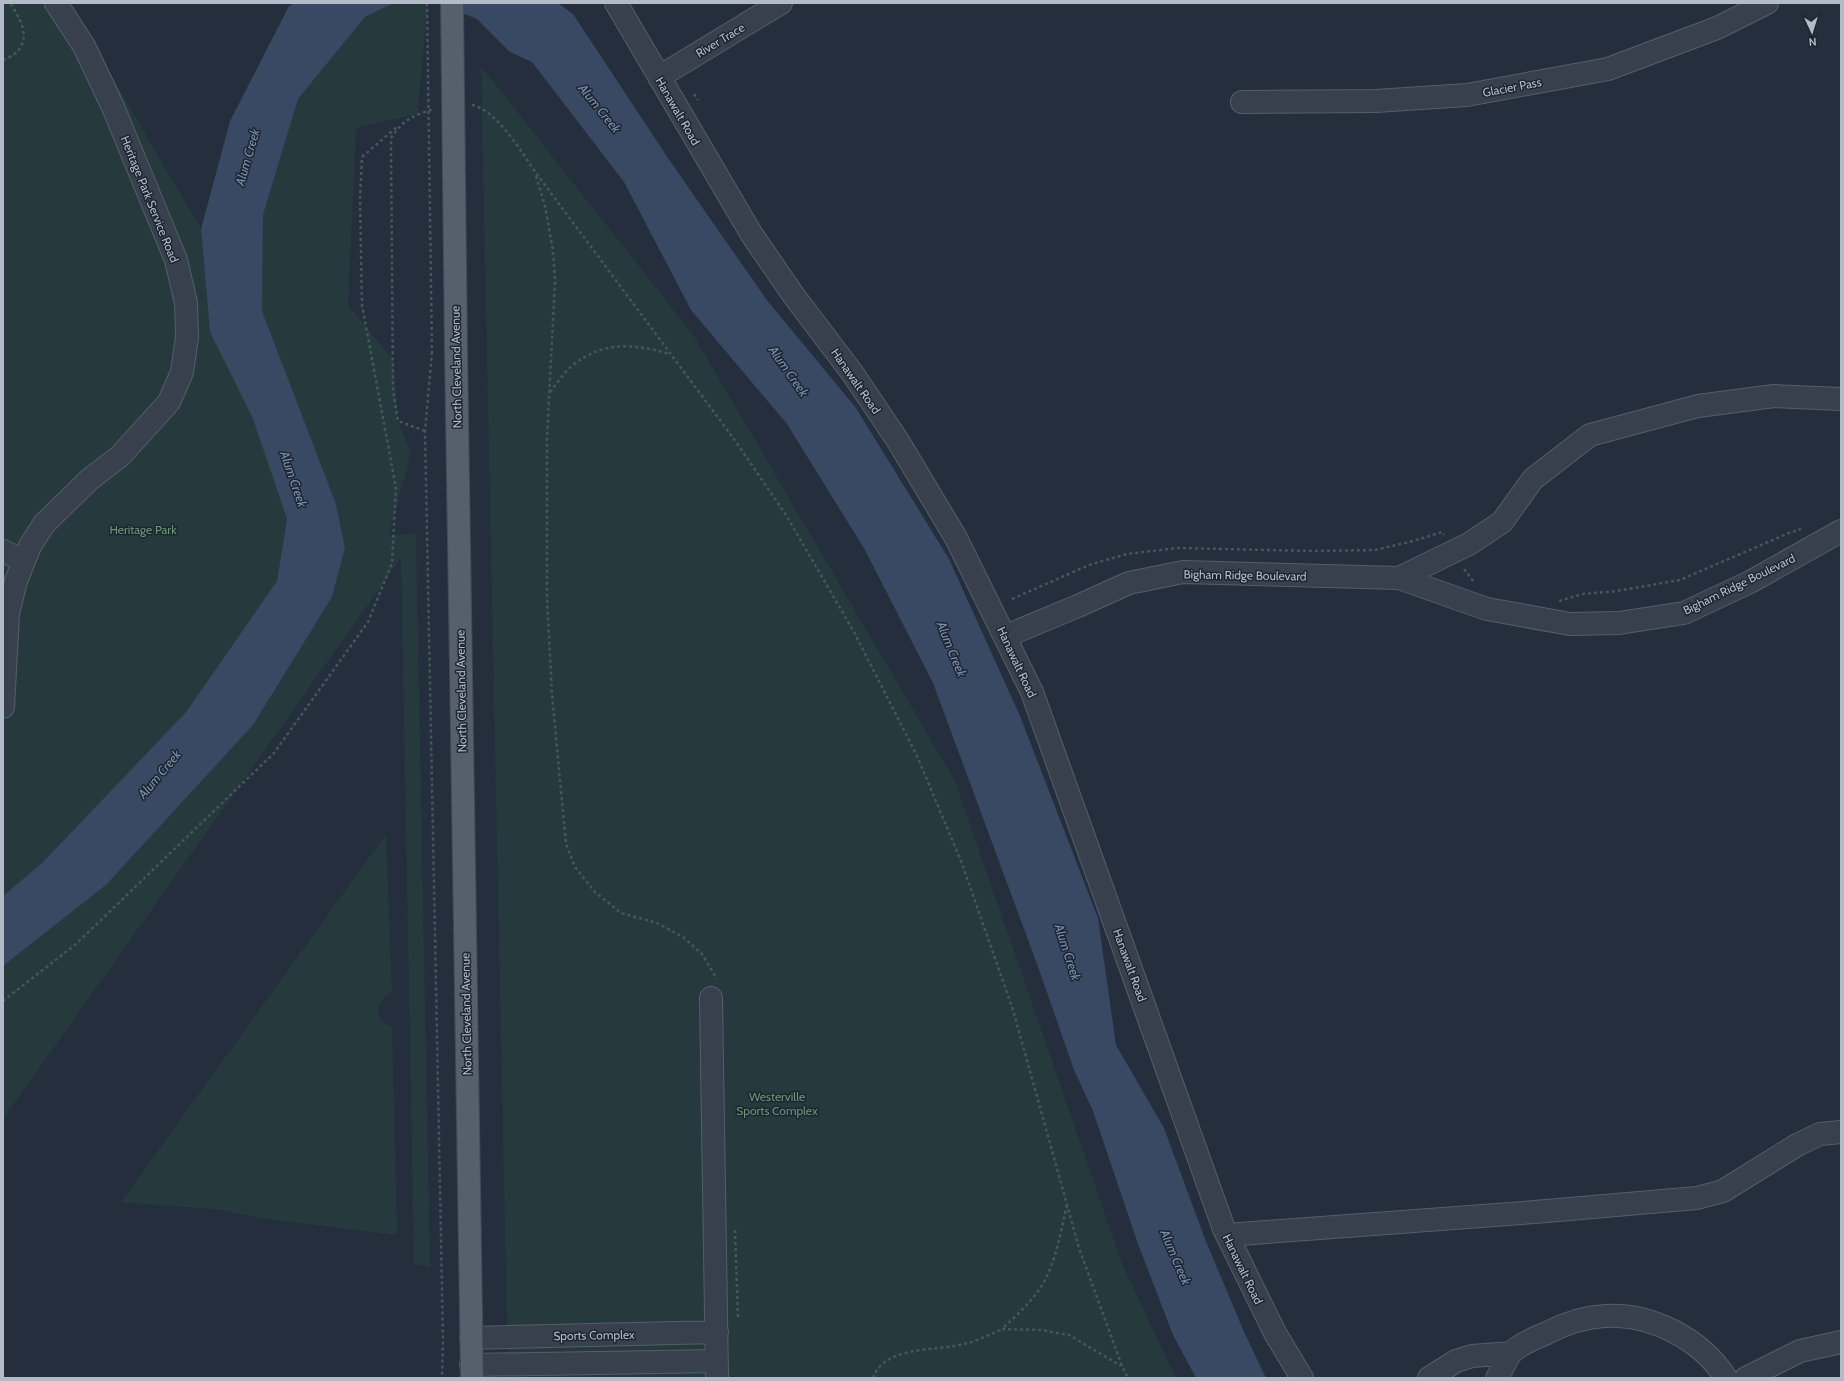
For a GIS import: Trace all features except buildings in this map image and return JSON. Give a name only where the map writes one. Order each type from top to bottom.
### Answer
[{"type":"main road","name":"North Cleveland Avenue","points":[[452,3],[472,1371]]},
{"type":"street","name":"Heritage Park Service Road","points":[[3,707],[8,614],[16,582],[30,546],[44,524],[90,479],[120,456],[168,402],[182,372],[187,337],[186,303],[176,260],[114,107],[84,46],[56,3]]},
{"type":"street","name":"Hanawalt Road","points":[[616,3],[752,234],[794,296],[853,374],[898,441],[956,538],[1006,636],[1032,692],[1139,987],[1186,1127],[1227,1235],[1275,1333],[1302,1378]]},
{"type":"street","name":"River Trace","points":[[659,77],[782,3]]},
{"type":"street","name":"Glacier Pass","points":[[1242,102],[1376,101],[1466,95],[1608,69],[1717,28],[1768,3]]},
{"type":"street","name":"Bigham Ridge Boulevard","points":[[1399,578],[1469,544],[1502,522],[1533,479],[1590,435],[1698,406],[1774,396],[1841,399]]},
{"type":"street","name":"Bigham Ridge Boulevard","points":[[1006,636],[1129,583],[1183,572],[1399,578],[1487,609],[1570,624],[1619,623],[1684,613],[1750,582],[1841,531]]},
{"type":"street","points":[[3,551],[24,561]]},
{"type":"street","points":[[1441,558],[1438,577],[1442,593]]},
{"type":"street","points":[[472,1371],[717,1369],[715,989]]},
{"type":"street","points":[[1227,1235],[1535,1212],[1697,1198],[1723,1191],[1797,1145],[1820,1134],[1841,1132]]},
{"type":"street","points":[[1429,1378],[1456,1361],[1472,1356],[1511,1353],[1533,1339],[1575,1321],[1604,1316],[1631,1317],[1656,1324],[1681,1335],[1703,1352],[1721,1370],[1726,1378]]},
{"type":"street","name":"Sports Complex","points":[[471,1338],[717,1332]]},
{"type":"street","points":[[1746,1378],[1800,1351],[1841,1342]]},
{"type":"street","points":[[1497,1378],[1511,1353]]},
{"type":"path","points":[[3,60],[13,56],[23,43],[24,30],[21,18],[10,3]]},
{"type":"path","points":[[427,3],[432,352],[425,431],[442,1378]]},
{"type":"path","points":[[693,92],[698,100]]},
{"type":"path","points":[[471,105],[478,106],[506,129],[536,174],[734,439],[786,515],[854,632],[917,756],[962,861],[1013,1010],[1079,1248],[1122,1366],[1128,1378]]},
{"type":"path","points":[[3,1001],[76,944],[274,753],[368,622],[392,563],[396,488],[362,305],[360,199],[362,157],[402,123],[417,114],[441,106]]},
{"type":"path","points":[[402,123],[391,138],[393,391],[398,421],[425,431]]},
{"type":"path","points":[[536,174],[547,221],[555,281],[547,436],[547,598],[552,695],[566,844],[575,867],[595,892],[621,913],[656,923],[683,937],[702,954],[715,989]]},
{"type":"path","points":[[550,392],[571,366],[591,353],[615,346],[630,345],[671,354]]},
{"type":"path","points":[[1556,602],[1584,594],[1617,591],[1680,580],[1789,533],[1803,529]]},
{"type":"path","points":[[1463,568],[1476,585]]},
{"type":"path","points":[[873,1378],[884,1362],[899,1354],[967,1344],[1002,1329],[1030,1302],[1045,1281],[1054,1256],[1067,1205]]},
{"type":"path","points":[[1002,1329],[1042,1330],[1069,1335],[1122,1366]]},
{"type":"green space","name":"Heritage Park","points":[[3,3],[69,3],[201,229],[210,332],[253,419],[287,519],[277,581],[186,712],[42,863],[3,896]]},
{"type":"green space","points":[[394,3],[428,3],[417,114],[356,128],[348,305],[394,361],[398,421],[411,454],[388,536],[416,533],[430,1267],[414,1264],[401,558],[3,1119],[3,966],[106,885],[253,725],[332,597],[345,548],[336,504],[262,311],[263,215],[298,99],[365,17]]},
{"type":"green space","name":"Westerville Sports Complex","points":[[481,66],[694,336],[955,781],[1123,1266],[1176,1378],[508,1378]]},
{"type":"green space","points":[[386,834],[392,992],[382,1000],[379,1005],[378,1015],[385,1023],[392,1027],[397,1235],[259,1218],[222,1210],[121,1202]]},
{"type":"water","name":"Alum Creek","points":[[293,3],[394,3],[365,17],[298,99],[263,215],[262,311],[336,504],[345,548],[332,597],[253,725],[106,885],[3,966],[3,896],[42,863],[186,712],[277,581],[287,519],[253,419],[210,332],[201,229],[230,121],[289,6]]},
{"type":"water","name":"Alum Creek","points":[[436,3],[558,3],[573,14],[668,158],[766,299],[856,408],[949,559],[1020,716],[1098,918],[1116,1045],[1164,1128],[1205,1239],[1245,1334],[1266,1378],[1196,1378],[1173,1335],[1138,1244],[1093,1111],[1074,1070],[1037,964],[933,683],[865,550],[787,424],[691,310],[624,182],[532,62],[510,52],[477,19]]}]
